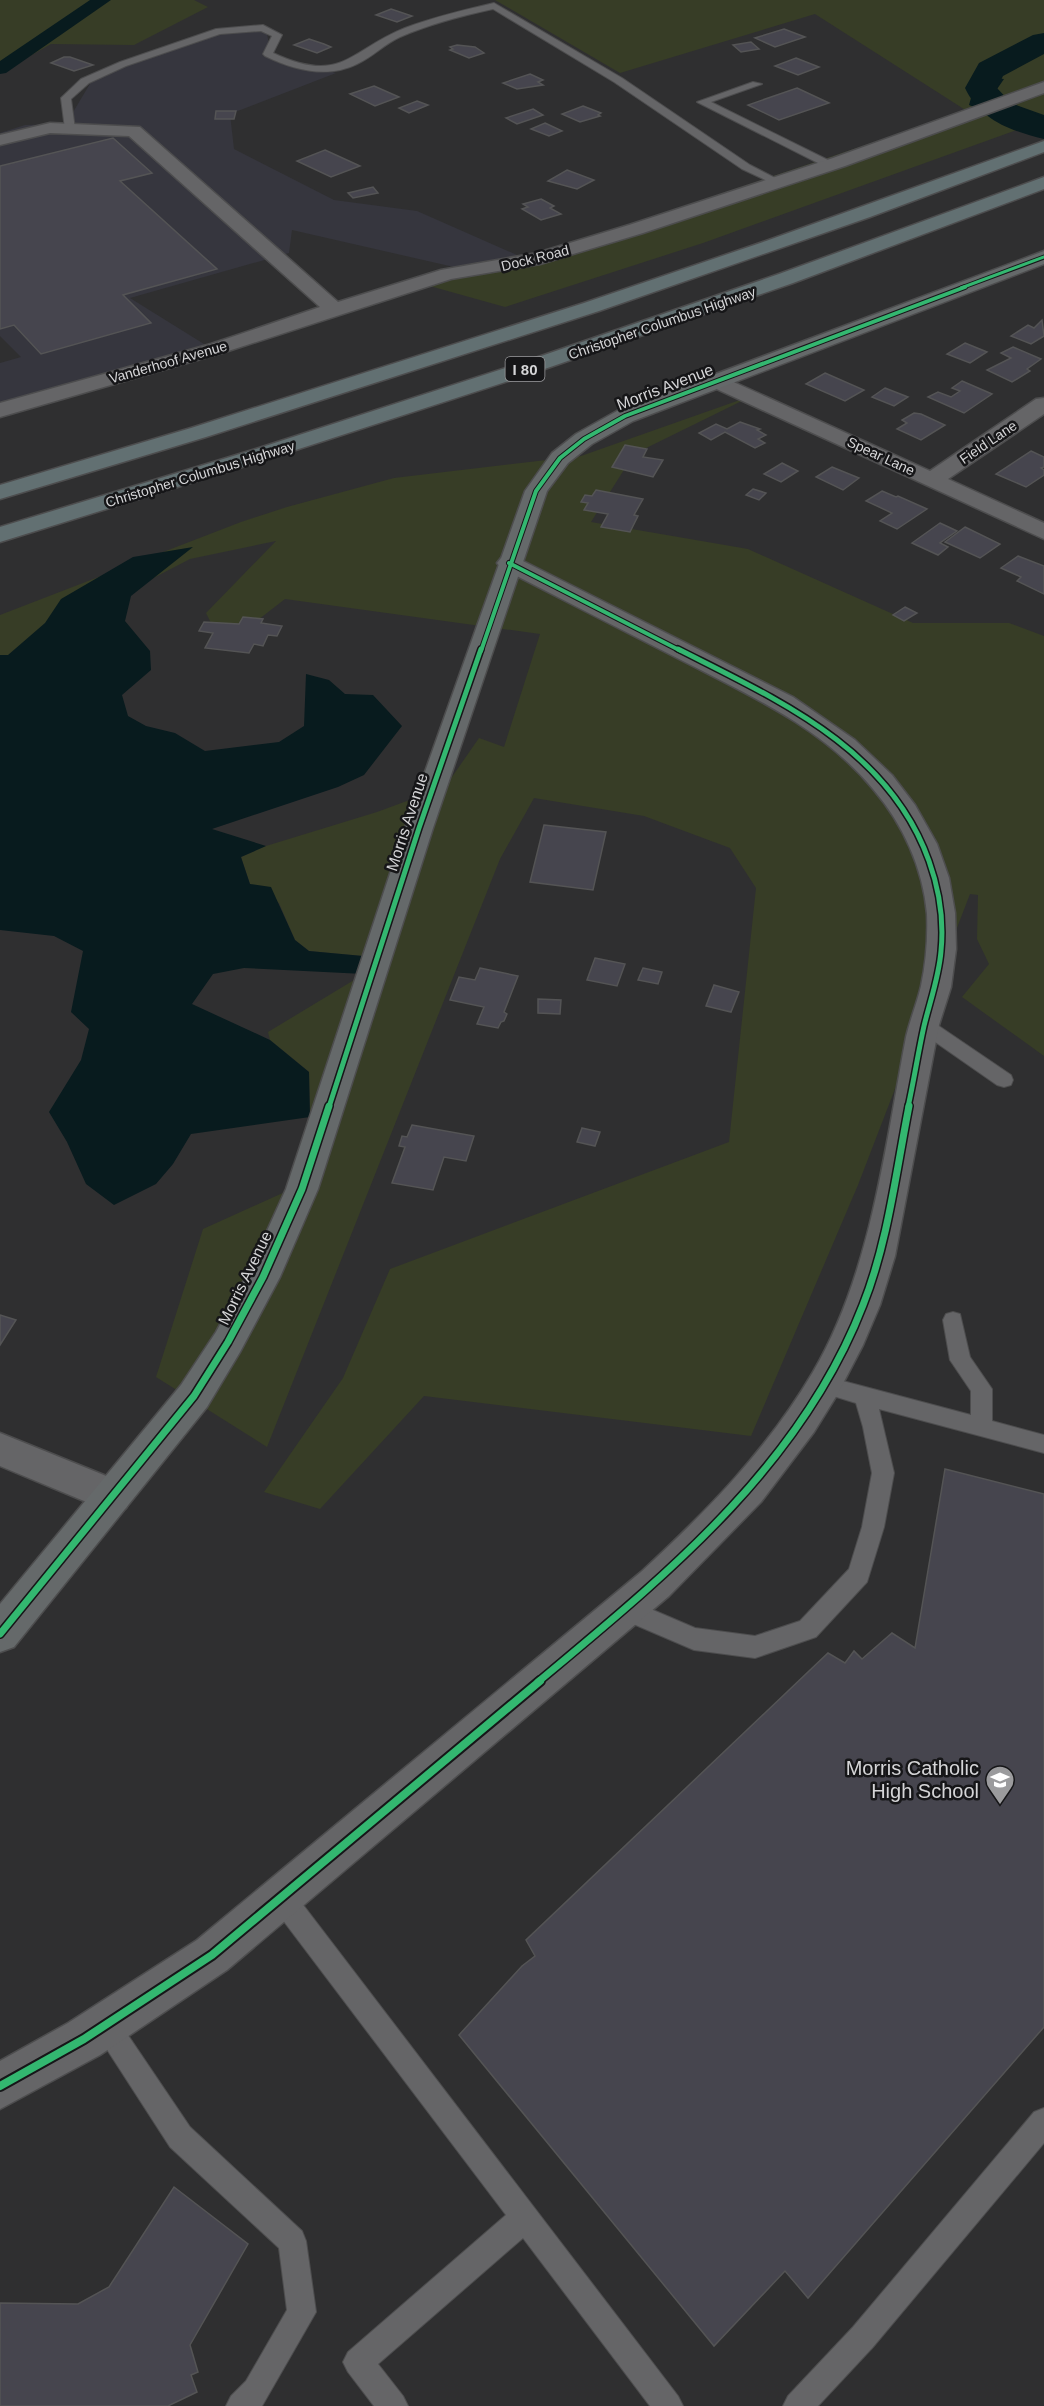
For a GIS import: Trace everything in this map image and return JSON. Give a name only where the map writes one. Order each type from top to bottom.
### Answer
[{"type":"highway","name":"I 80","points":[[0,492],[190,435],[603,304],[846,220],[1044,146]]},
{"type":"highway","name":"Christopher Columbus Highway","points":[[0,535],[334,432],[547,362],[878,247],[1044,183]]},
{"type":"street","name":"Dock Road","points":[[334,309],[448,274],[540,258],[830,165],[1044,87]]},
{"type":"street","points":[[0,140],[50,128],[134,131],[334,309]]},
{"type":"street","name":"Morris Avenue","points":[[0,1634],[194,1396],[228,1342],[263,1277],[302,1189],[419,828],[509,563],[536,491],[560,458],[584,439],[625,416],[1044,257]]},
{"type":"street","name":"Vanderhoof Avenue","points":[[0,410],[218,348],[334,309]]},
{"type":"street","name":"Spear Lane","points":[[718,381],[1044,532]]},
{"type":"street","name":"Field Lane","points":[[932,480],[1044,404]]},
{"type":"street","points":[[0,2086],[106,2025],[212,1955],[688,1554],[756,1482],[803,1420],[824,1385],[863,1305],[882,1242],[924,1024],[932,1005],[941,966],[944,926],[938,888],[926,850],[908,816],[883,783],[855,753],[821,726],[784,702],[509,563]]},
{"type":"street","points":[[0,1449],[113,1496]]},
{"type":"lane","points":[[70,129],[66,98],[85,81],[123,64],[219,31],[245,28],[273,31],[277,35],[267,54],[291,65],[317,70],[352,63],[382,42],[458,14],[494,6],[618,80],[746,167],[778,182]]},
{"type":"lane","points":[[757,84],[702,102],[830,165]]},
{"type":"lane","points":[[924,1024],[1004,1080]]},
{"type":"lane","points":[[953,1320],[960,1360],[981,1389],[982,1428]]},
{"type":"lane","points":[[824,1385],[1044,1444]]},
{"type":"lane","points":[[625,1609],[694,1639],[755,1647],[808,1629],[859,1575],[873,1527],[883,1473],[874,1427],[864,1396]]},
{"type":"lane","points":[[282,1898],[668,2406]]},
{"type":"lane","points":[[106,2025],[180,2136],[292,2241],[302,2312],[256,2391],[241,2406]]},
{"type":"lane","points":[[798,2406],[863,2337],[1044,2122]]},
{"type":"lane","points":[[393,2406],[358,2362],[524,2218]]},
{"type":"shaded area","points":[[240,26],[266,28],[271,56],[336,73],[230,114],[234,149],[334,200],[417,211],[526,259],[467,270],[292,230],[289,253],[130,298],[212,349],[0,412],[0,363],[21,357],[0,336],[0,133],[25,125],[66,124],[94,77]]},
{"type":"shaded area","points":[[982,76],[1004,79],[995,92],[1016,105],[1044,115],[1044,138],[969,105],[973,91]]},
{"type":"shaded area","points":[[193,547],[131,596],[125,621],[150,651],[151,670],[122,695],[128,716],[146,726],[175,733],[205,751],[279,742],[304,726],[306,674],[329,680],[345,694],[373,695],[402,726],[364,775],[338,787],[212,829],[266,846],[241,857],[250,884],[271,887],[295,940],[309,951],[363,956],[364,974],[244,968],[213,974],[192,1004],[270,1040],[309,1072],[310,1117],[191,1134],[173,1164],[156,1184],[114,1205],[86,1184],[67,1142],[49,1112],[81,1060],[89,1029],[71,1012],[83,951],[54,936],[0,930],[0,655],[8,655],[45,623],[61,599],[133,557]]},
{"type":"green space","points":[[0,0],[194,0],[208,7],[134,45],[51,44],[0,73]]},
{"type":"green space","points":[[495,0],[1044,0],[1044,120],[703,243],[505,307],[419,283],[526,259],[967,111],[815,14],[620,73]]},
{"type":"green space","points":[[754,395],[634,454],[591,522],[748,549],[913,623],[1009,623],[1044,636],[1044,1056],[962,997],[989,964],[977,939],[978,895],[970,894],[858,1185],[751,1436],[424,1396],[320,1509],[264,1492],[343,1378],[390,1269],[729,1142],[756,888],[730,848],[644,816],[534,798],[500,859],[267,1447],[156,1377],[203,1229],[307,1182],[310,1117],[309,1072],[270,1040],[268,1032],[364,974],[362,956],[309,951],[295,940],[279,903],[250,884],[241,857],[266,846],[377,812],[445,787],[479,738],[504,747],[540,634],[285,599],[223,647],[206,613],[276,541],[190,559],[109,601],[0,667],[0,615],[241,522],[287,507],[394,478],[581,456]]},
{"type":"building","points":[[391,9],[412,16],[397,22],[376,15]]},
{"type":"building","points":[[784,29],[805,37],[775,47],[755,38]]},
{"type":"building","points":[[309,39],[331,47],[317,53],[294,45]]},
{"type":"building","points":[[751,42],[759,49],[741,52],[733,45]]},
{"type":"building","points":[[457,45],[475,47],[484,53],[469,58],[450,50],[453,49],[450,47]]},
{"type":"building","points":[[64,57],[93,65],[74,71],[51,63]]},
{"type":"building","points":[[796,58],[819,67],[798,75],[775,66]]},
{"type":"building","points":[[530,74],[543,80],[538,82],[543,85],[517,89],[503,83]]},
{"type":"building","points":[[374,86],[399,97],[375,106],[350,94]]},
{"type":"building","points":[[797,88],[829,103],[779,120],[748,105]]},
{"type":"building","points":[[417,101],[428,105],[409,113],[399,108]]},
{"type":"building","points":[[583,106],[601,113],[598,115],[600,116],[580,122],[562,114]]},
{"type":"building","points":[[533,109],[543,115],[517,124],[506,118]]},
{"type":"building","points":[[216,111],[236,111],[234,119],[215,119]]},
{"type":"building","points":[[545,123],[562,131],[549,136],[531,129]]},
{"type":"building","points":[[113,138],[152,173],[120,181],[217,269],[123,295],[151,323],[41,354],[14,325],[0,329],[0,166]]},
{"type":"building","points":[[325,150],[360,166],[331,177],[297,161]]},
{"type":"building","points":[[567,170],[594,180],[577,189],[548,181]]},
{"type":"building","points":[[373,187],[378,193],[353,198],[348,193]]},
{"type":"building","points":[[541,199],[554,206],[550,208],[561,214],[541,220],[522,209],[528,207],[523,204]]},
{"type":"building","points":[[1042,320],[1044,336],[1031,344],[1011,336],[1028,325],[1034,328]]},
{"type":"building","points":[[965,343],[987,352],[970,363],[947,354]]},
{"type":"building","points":[[1013,347],[1041,359],[1027,369],[1030,371],[1012,382],[987,370],[1011,358],[1001,353]]},
{"type":"building","points":[[825,373],[864,390],[845,401],[806,384]]},
{"type":"building","points":[[962,381],[992,394],[964,413],[928,397],[938,392],[951,397],[960,391],[952,388]]},
{"type":"building","points":[[885,388],[908,397],[894,406],[872,397]]},
{"type":"building","points":[[914,413],[945,425],[921,440],[897,429],[907,423],[902,420]]},
{"type":"building","points":[[740,422],[760,429],[757,430],[766,435],[758,439],[765,443],[755,448],[725,432],[711,440],[699,433],[716,424],[727,429]]},
{"type":"building","points":[[625,445],[647,449],[643,457],[663,460],[653,477],[612,467]]},
{"type":"building","points":[[1031,451],[1044,457],[1044,467],[1041,468],[1044,470],[1044,475],[1026,487],[996,474]]},
{"type":"building","points":[[782,463],[798,471],[781,482],[764,474]]},
{"type":"building","points":[[832,467],[859,478],[843,490],[816,477]]},
{"type":"building","points":[[753,489],[766,493],[759,500],[746,495]]},
{"type":"building","points":[[596,490],[643,499],[634,515],[638,516],[630,532],[601,527],[608,514],[584,510],[588,503],[581,502],[585,495],[592,496]]},
{"type":"building","points":[[882,491],[927,509],[897,529],[880,521],[892,513],[866,501]]},
{"type":"building","points":[[940,523],[957,531],[940,543],[948,547],[938,555],[912,543]]},
{"type":"building","points":[[965,527],[1000,544],[980,558],[945,542]]},
{"type":"building","points":[[1018,556],[1044,566],[1044,594],[1017,581],[1021,577],[1001,568]]},
{"type":"building","points":[[905,607],[917,613],[904,621],[893,615]]},
{"type":"building","points":[[243,617],[263,619],[261,623],[282,626],[277,636],[268,635],[263,646],[254,644],[249,653],[205,648],[213,633],[199,631],[204,622],[239,624]]},
{"type":"building","points":[[544,825],[606,832],[593,890],[530,882]]},
{"type":"building","points":[[595,958],[625,964],[617,986],[587,980]]},
{"type":"building","points":[[480,968],[518,976],[504,1012],[507,1014],[498,1028],[477,1024],[484,1007],[450,1000],[459,977],[475,980]]},
{"type":"building","points":[[643,968],[662,972],[658,984],[638,980]]},
{"type":"building","points":[[714,985],[739,992],[731,1012],[706,1006]]},
{"type":"building","points":[[538,999],[561,1000],[560,1014],[538,1013]]},
{"type":"building","points":[[412,1125],[474,1136],[466,1161],[444,1157],[433,1190],[392,1183],[405,1147],[399,1146],[402,1136],[407,1137]]},
{"type":"building","points":[[582,1128],[600,1132],[595,1146],[577,1142]]},
{"type":"building","points":[[0,1315],[16,1320],[0,1345]]},
{"type":"building","points":[[945,1469],[1044,1494],[1044,2027],[808,2298],[785,2271],[714,2346],[459,2035],[522,1966],[535,1956],[526,1940],[828,1653],[845,1663],[854,1651],[862,1659],[892,1633],[915,1648]]},
{"type":"building","points":[[174,2187],[248,2244],[190,2345],[198,2372],[191,2375],[197,2392],[168,2406],[0,2406],[0,2303],[78,2304],[109,2287]]},
{"type":"waterway","points":[[0,69],[102,0]]},
{"type":"waterway","points":[[1044,42],[990,70],[981,88],[985,97],[999,110],[1044,129]]},
{"type":"cycle path","points":[[0,1634],[194,1396],[228,1342],[263,1277],[302,1189],[419,828],[536,491],[560,458],[584,439],[625,416],[1044,257]]},
{"type":"cycle path","points":[[0,2086],[84,2039],[212,1955],[655,1584],[718,1523],[776,1456],[825,1384],[846,1345],[869,1289],[886,1223],[924,1025],[936,987],[941,949],[941,913],[935,878],[923,844],[905,812],[882,781],[854,753],[820,726],[784,703],[509,563]]},
{"type":"place","name":"Morris Catholic High School","points":[[1000,1806]]}]
